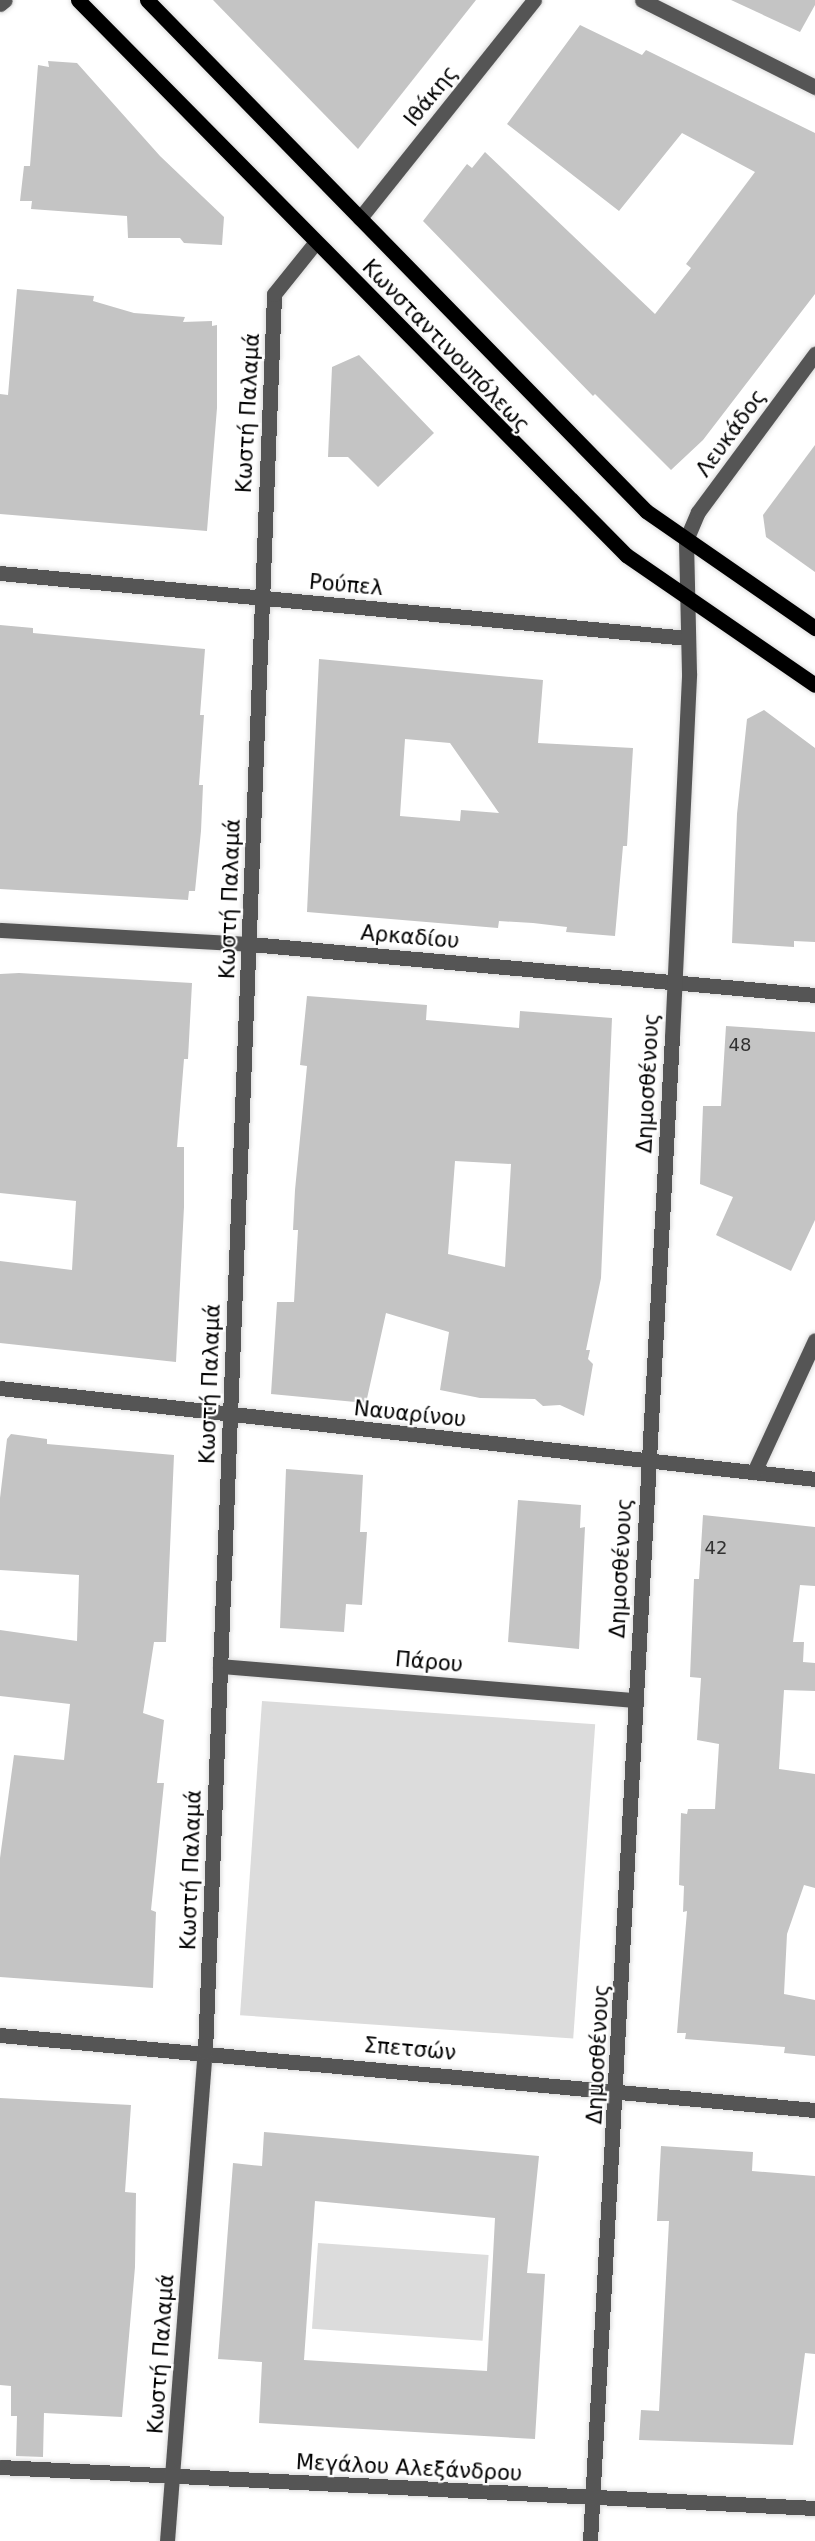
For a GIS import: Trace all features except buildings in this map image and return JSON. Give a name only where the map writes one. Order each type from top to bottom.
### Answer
[{"type":"main road","name":"Κωνσταντινουπόλεως","points":[[78,0],[573,506],[626,555],[815,685]]},
{"type":"main road","name":"Κωνσταντινουπόλεως","points":[[147,0],[646,511],[815,628]]},
{"type":"street","points":[[0,4],[5,0]]},
{"type":"street","name":"Ιθάκης","points":[[360,218],[534,0]]},
{"type":"street","points":[[642,0],[815,87]]},
{"type":"street","name":"Κωστή Παλαμά","points":[[167,2541],[205,2052],[229,1416],[250,944],[260,598],[274,294],[315,243]]},
{"type":"street","name":"Λευκάδος","points":[[686,540],[698,512],[815,354]]},
{"type":"street","name":"Δημοσθένους","points":[[591,2541],[618,2090],[634,1700],[649,1461],[673,982],[687,638],[686,540]]},
{"type":"street","name":"Ρούπελ","points":[[0,573],[687,638]]},
{"type":"street","name":"Αρκαδίου","points":[[0,930],[250,944],[815,995]]},
{"type":"street","points":[[754,1472],[815,1340]]},
{"type":"street","name":"Ναυαρίνου","points":[[0,1388],[229,1416],[815,1479]]},
{"type":"street","name":"Πάρου","points":[[220,1666],[634,1700]]},
{"type":"street","name":"Σπετσών","points":[[0,2035],[618,2090],[815,2110]]},
{"type":"street","name":"Μεγάλου Αλεξάνδρου","points":[[0,2467],[593,2499],[815,2508]]},
{"type":"shaded area","points":[[262,1701],[595,1724],[573,2039],[240,2015]]},
{"type":"shaded area","points":[[318,2243],[489,2255],[483,2341],[312,2329]]}]
